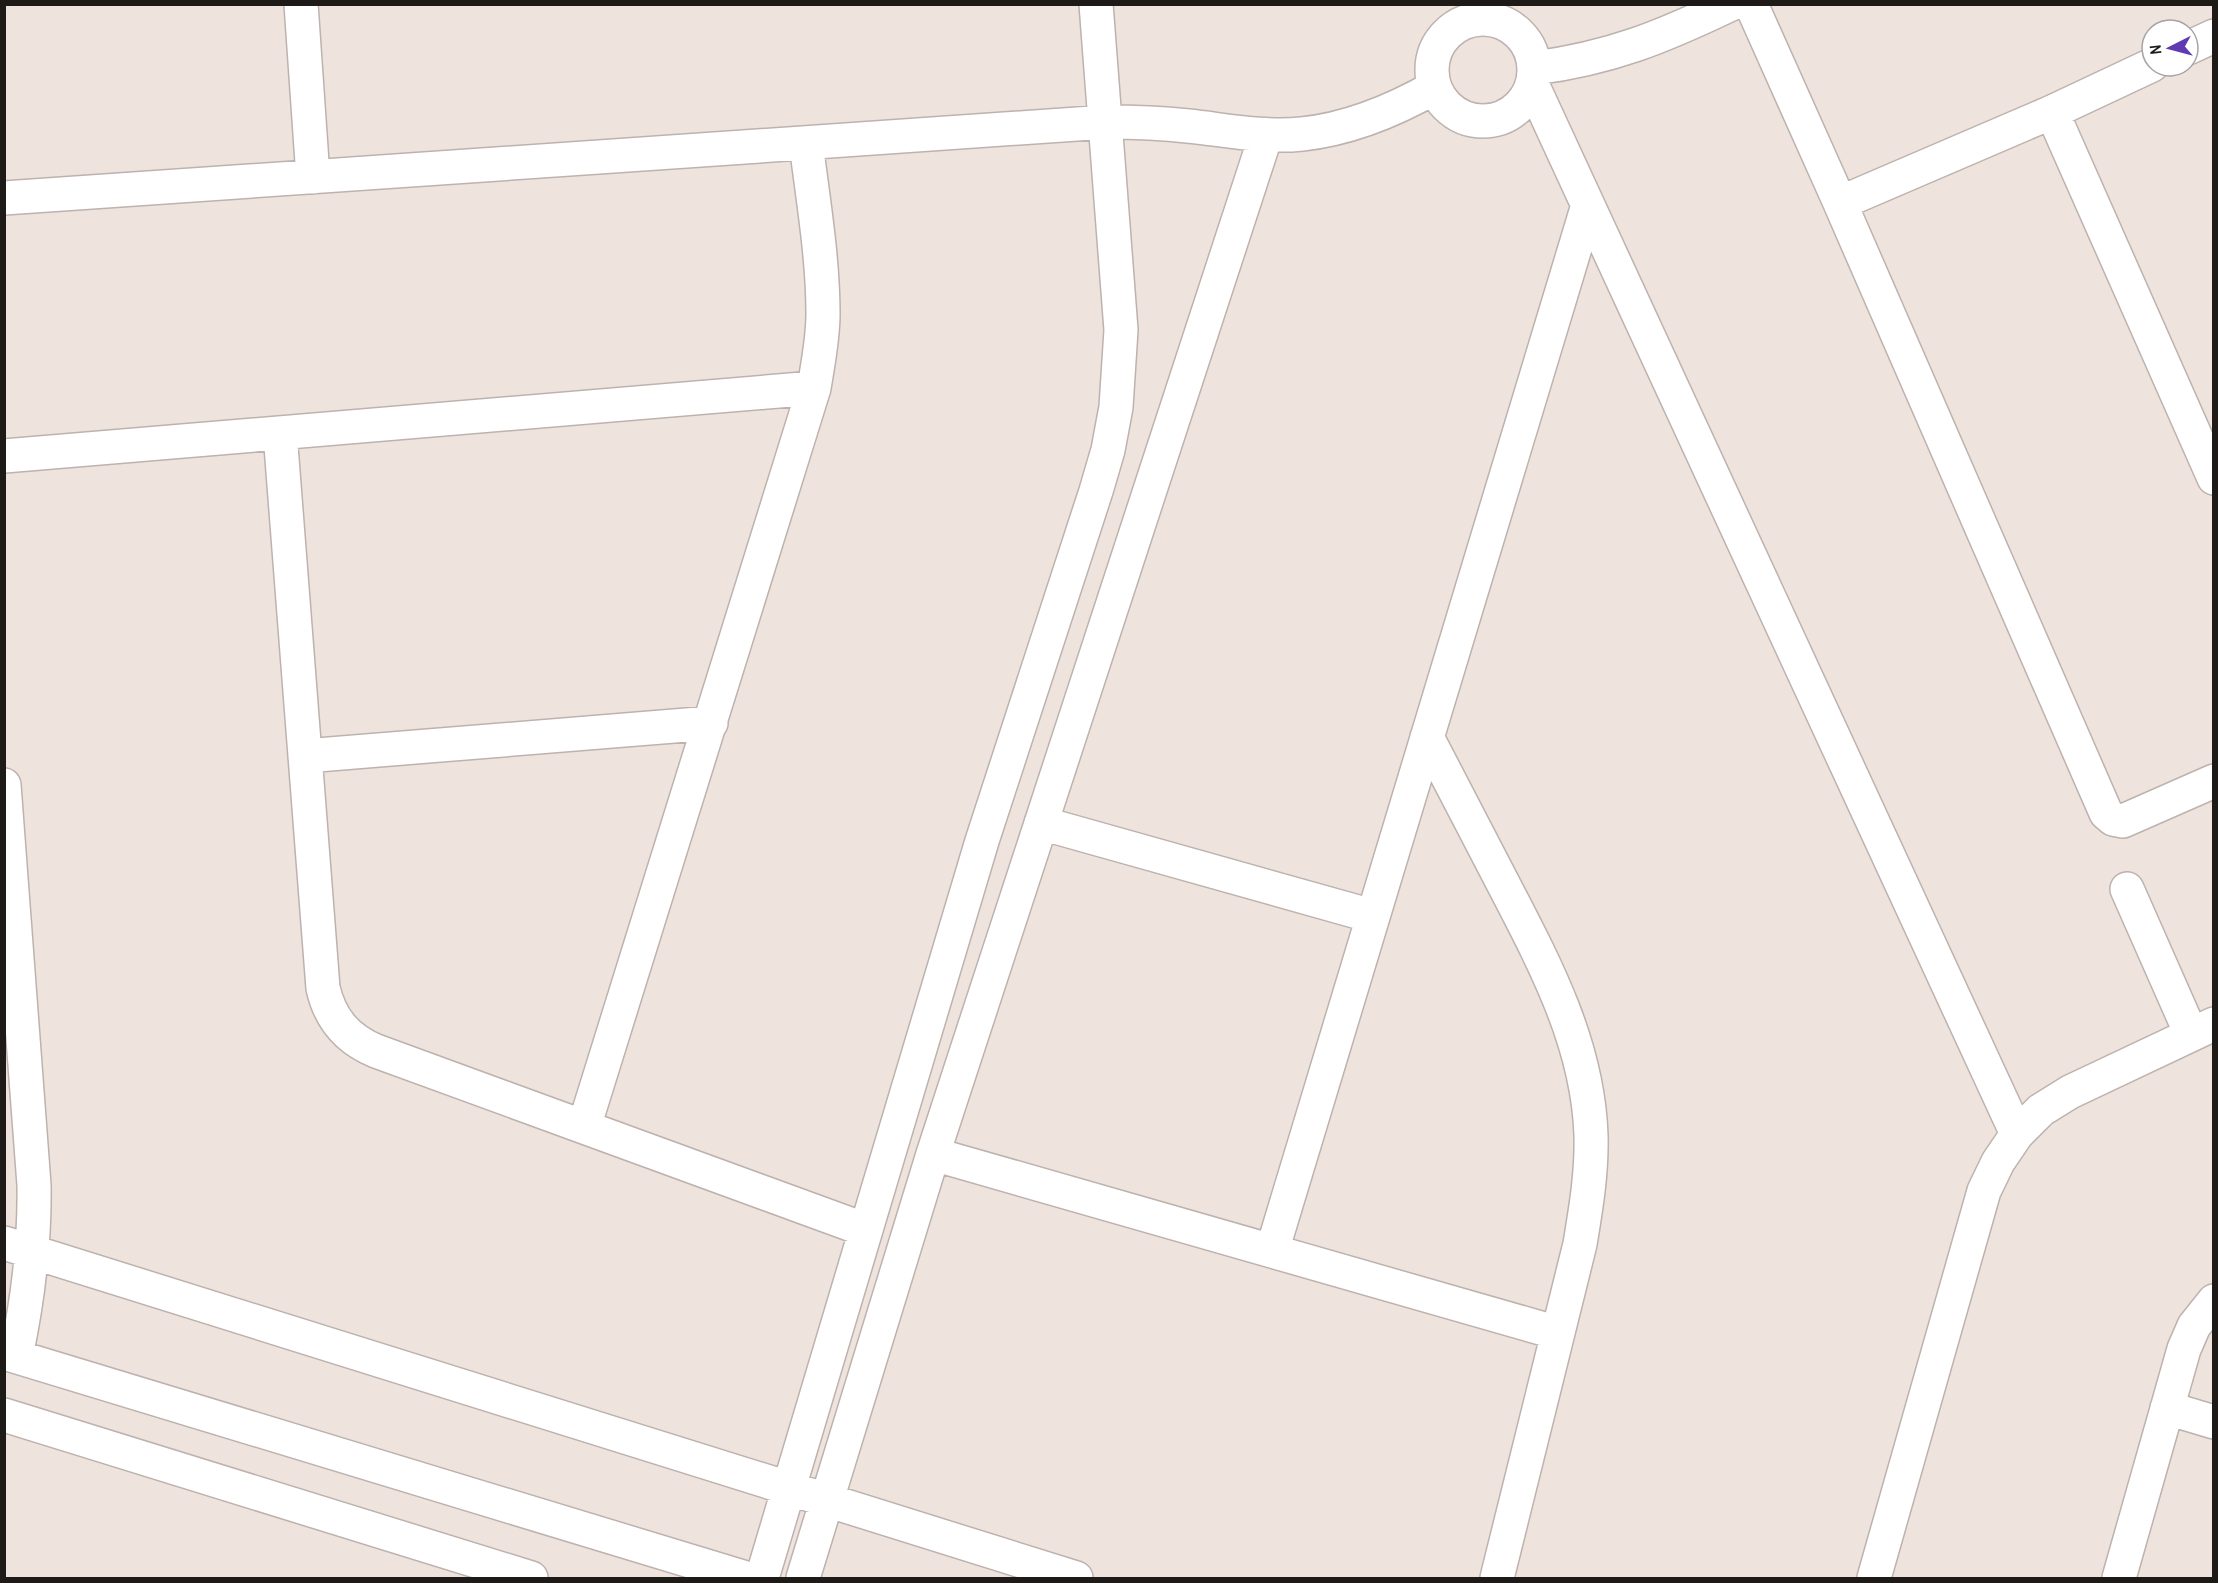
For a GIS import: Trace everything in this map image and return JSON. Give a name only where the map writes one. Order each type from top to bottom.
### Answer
[{"type":"street","points":[[301,4],[313,177]]},
{"type":"street","points":[[762,1578],[982,842],[1108,450],[1116,407],[1121,330],[1096,4]]},
{"type":"street","points":[[1533,76],[1641,45],[1731,4]]},
{"type":"street","points":[[1751,4],[2106,813],[2113,819],[2122,821],[2214,781]]},
{"type":"street","points":[[1474,12],[1516,31],[1526,41],[1532,54],[1533,76],[1526,99],[1515,111],[1500,119],[1485,122],[1468,119],[1454,112],[1442,102],[1435,87],[1432,65],[1439,44],[1474,12]]},
{"type":"street","points":[[2200,42],[2214,36]]},
{"type":"street","points":[[1840,203],[2052,112],[2140,71]]},
{"type":"street","points":[[1533,76],[1588,204],[2017,1134]]},
{"type":"street","points":[[4,198],[1106,122],[1166,124],[1266,135],[1302,134],[1337,128],[1371,118],[1404,105],[1435,87]]},
{"type":"street","points":[[2052,112],[2214,478]]},
{"type":"street","points":[[803,1578],[933,1154],[1266,135]]},
{"type":"street","points":[[584,1127],[814,388],[823,316],[822,281],[806,143]]},
{"type":"street","points":[[1272,1251],[1588,204]]},
{"type":"street","points":[[4,456],[814,388]]},
{"type":"street","points":[[280,433],[323,988],[326,1003],[341,1028],[351,1038],[376,1051],[866,1230]]},
{"type":"street","points":[[305,756],[711,723]]},
{"type":"street","points":[[1427,737],[1550,974],[1571,1026],[1585,1080],[1591,1134],[1589,1190],[1580,1244],[1497,1578]]},
{"type":"street","points":[[1003,778],[1021,772],[1038,778],[1045,808]]},
{"type":"street","points":[[4,785],[33,1151],[34,1219],[19,1248],[30,1287],[10,1355],[746,1578]]},
{"type":"street","points":[[1045,808],[1372,916]]},
{"type":"street","points":[[982,842],[998,856],[1008,859],[1029,858]]},
{"type":"street","points":[[1874,1578],[1984,1191],[1998,1162],[2017,1134],[2041,1110],[2070,1092],[2202,1029],[2127,889]]},
{"type":"street","points":[[933,1154],[1558,1333]]},
{"type":"street","points":[[19,1248],[826,1502],[1076,1578]]},
{"type":"street","points":[[2119,1578],[2184,1349],[2194,1326],[2214,1301]]},
{"type":"street","points":[[2167,1408],[2214,1422]]},
{"type":"street","points":[[4,1415],[531,1578]]}]
